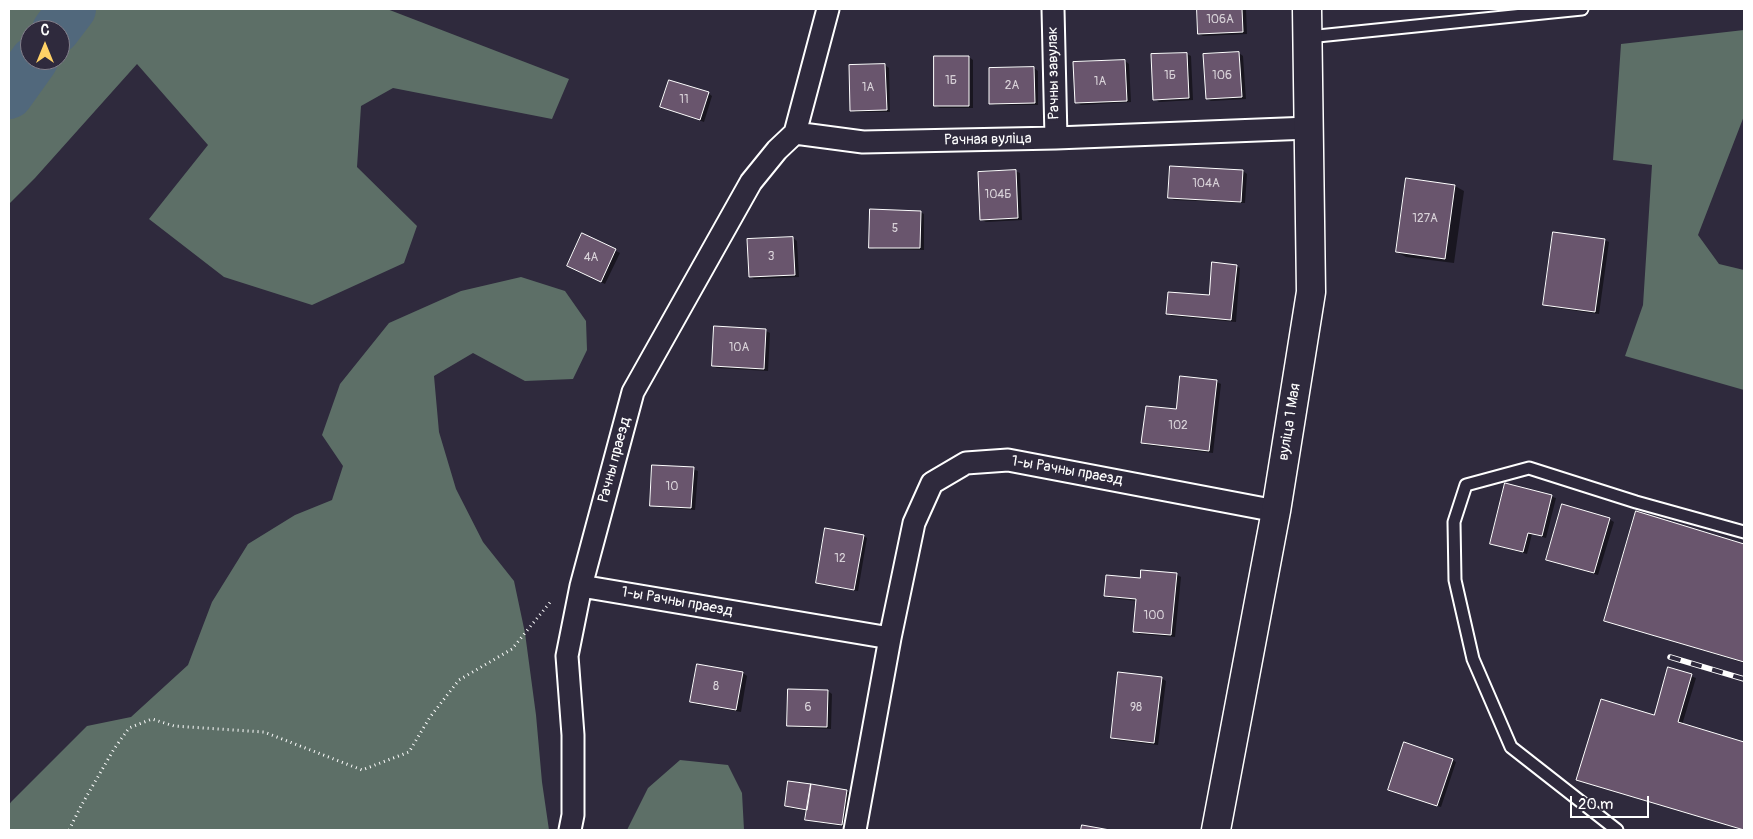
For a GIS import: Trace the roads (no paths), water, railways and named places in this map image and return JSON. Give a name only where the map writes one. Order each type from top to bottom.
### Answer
[{"type":"street","points":[[795,133],[828,9]]},
{"type":"street","name":"Рачны завулак","points":[[1053,9],[1056,138]]},
{"type":"street","name":"вуліца 1 Мая","points":[[1216,830],[1276,510],[1311,292],[1307,9]]},
{"type":"street","name":"Рачная вуліца","points":[[795,133],[863,142],[1056,138],[1310,128]]},
{"type":"street","name":"Рачны праезд","points":[[570,830],[573,815],[573,735],[567,656],[581,586],[633,392],[751,182],[777,150],[795,133]]},
{"type":"street","name":"1-ы Рачны праезд","points":[[855,830],[890,638],[914,523],[932,483],[966,464],[1008,460],[1276,510]]},
{"type":"street","name":"1-ы Рачны праезд","points":[[581,586],[890,638]]},
{"type":"lane","points":[[1308,37],[1582,9]]},
{"type":"lane","points":[[1617,830],[1511,747],[1507,738],[1473,659],[1455,580],[1454,522],[1466,485],[1529,468],[1636,502],[1744,532]]},
{"type":"waterway","points":[[64,20],[72,9]]},
{"type":"waterway","points":[[9,95],[27,70]]},
{"type":"railway","points":[[1670,657],[1744,679]]}]
